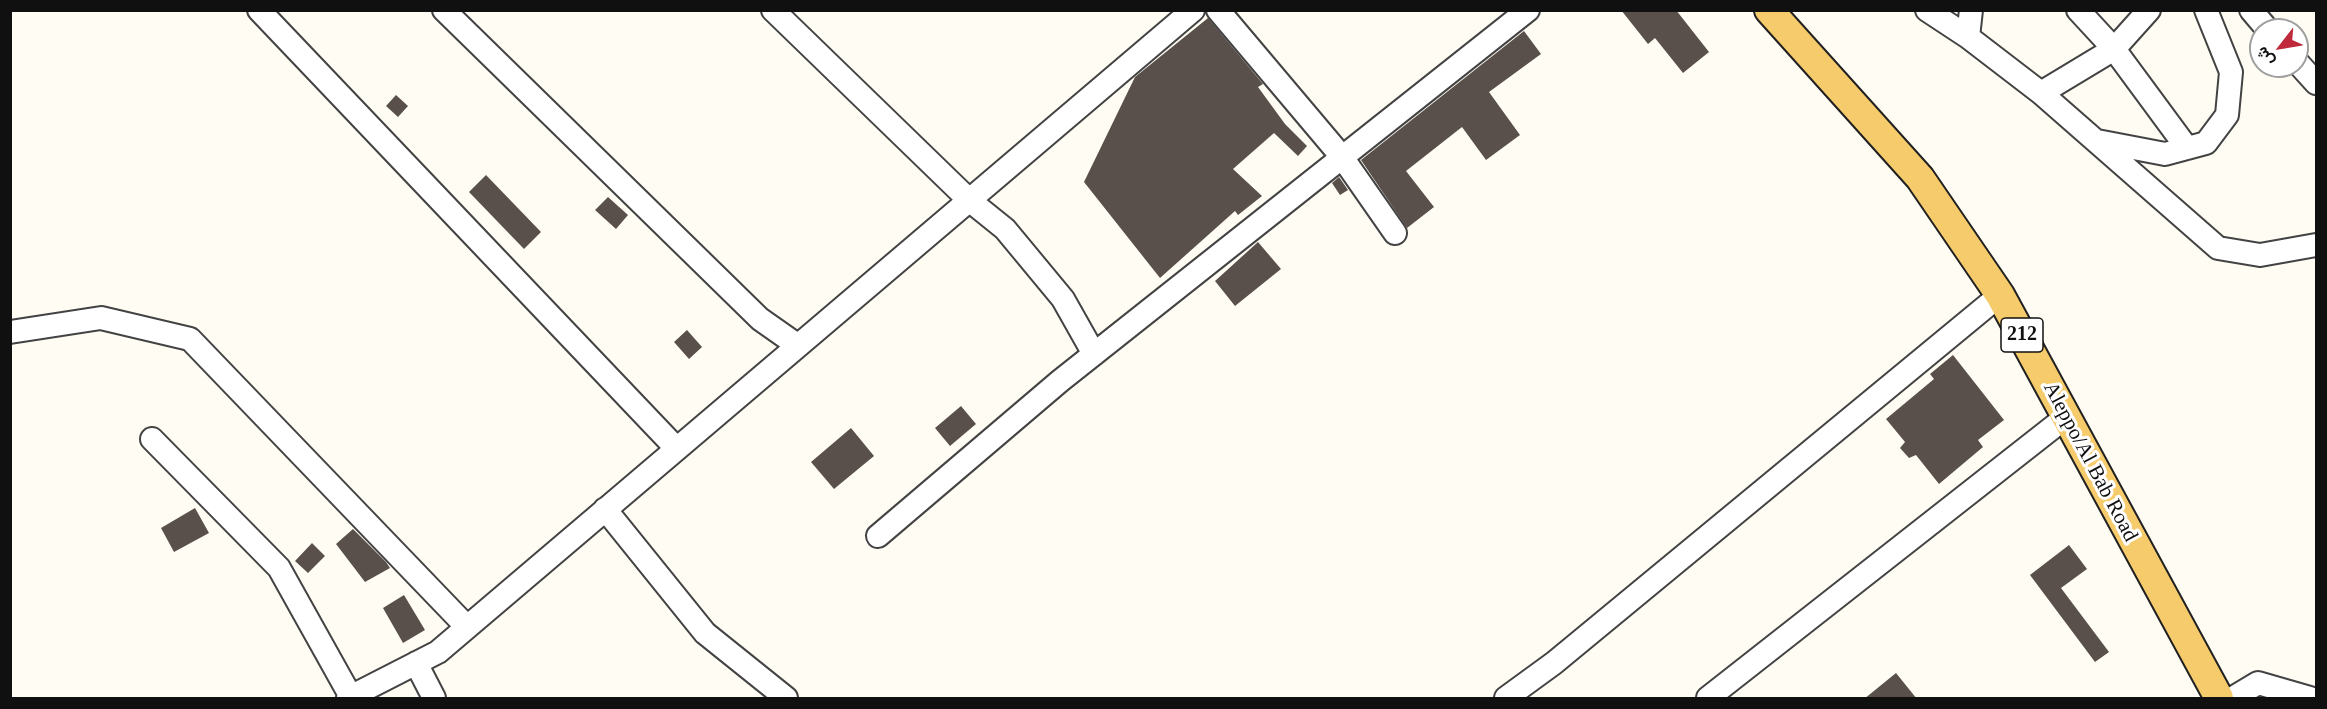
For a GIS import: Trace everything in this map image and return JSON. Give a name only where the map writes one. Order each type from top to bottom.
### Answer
[{"type":"main road","name":"Aleppo/Al Bab Road","points":[[1769,10],[1920,178],[2000,295],[2219,699]]},
{"type":"street","points":[[259,10],[676,448]]},
{"type":"street","points":[[444,10],[760,319],[797,345]]},
{"type":"street","points":[[773,10],[969,200],[1005,229],[1063,299],[1094,354]]},
{"type":"street","points":[[152,440],[279,568],[349,698],[385,690],[416,663],[438,652],[1192,10]]},
{"type":"street","points":[[1218,10],[1342,157],[1395,233]]},
{"type":"street","points":[[878,536],[1094,354],[1528,10]]},
{"type":"street","points":[[1927,10],[1968,37],[2041,93],[2218,248],[2260,255],[2316,245]]},
{"type":"street","points":[[1968,37],[1971,10]]},
{"type":"street","points":[[2078,10],[2114,49],[2187,148]]},
{"type":"street","points":[[2041,93],[2114,49],[2149,10]]},
{"type":"street","points":[[2095,141],[2165,154],[2206,143],[2227,115],[2231,72],[2206,10]]},
{"type":"street","points":[[1506,699],[1554,663],[2000,295]]},
{"type":"street","points":[[10,332],[101,318],[190,339],[467,627]]},
{"type":"street","points":[[1708,699],[2066,417]]},
{"type":"street","points":[[605,508],[705,633],[786,699]]},
{"type":"street","points":[[416,663],[434,699]]},
{"type":"street","points":[[2233,699],[2258,683],[2310,699]]},
{"type":"building","points":[[1621,10],[1676,10],[1709,52],[1683,73],[1655,38],[1648,44]]},
{"type":"building","points":[[1208,18],[1263,84],[1258,87],[1285,124],[1307,146],[1298,156],[1274,133],[1233,169],[1262,196],[1238,215],[1235,211],[1160,278],[1084,182],[1135,77]]},
{"type":"building","points":[[1524,31],[1541,54],[1489,92],[1520,135],[1486,160],[1462,127],[1406,171],[1434,207],[1407,228],[1361,160]]},
{"type":"building","points":[[396,95],[408,106],[398,117],[386,106]]},
{"type":"building","points":[[486,175],[541,232],[524,249],[469,192]]},
{"type":"building","points":[[1339,177],[1348,190],[1340,195],[1332,183]]},
{"type":"building","points":[[608,197],[628,215],[616,229],[595,210]]},
{"type":"building","points":[[1258,242],[1281,269],[1235,306],[1215,281]]},
{"type":"building","points":[[687,330],[702,347],[689,359],[674,342]]},
{"type":"building","points":[[1953,355],[2004,420],[1978,440],[1983,447],[1939,484],[1916,455],[1909,458],[1900,448],[1905,442],[1886,419],[1934,379],[1930,374]]},
{"type":"building","points":[[961,406],[976,424],[950,446],[935,428]]},
{"type":"building","points":[[851,428],[874,456],[834,489],[811,462]]},
{"type":"building","points":[[195,508],[209,533],[174,552],[161,528]]},
{"type":"building","points":[[353,529],[390,568],[365,582],[336,544]]},
{"type":"building","points":[[312,543],[325,556],[308,573],[295,561]]},
{"type":"building","points":[[2069,545],[2087,569],[2061,588],[2109,652],[2095,662],[2030,575]]},
{"type":"building","points":[[404,595],[425,630],[403,643],[383,608]]},
{"type":"building","points":[[1896,673],[1917,699],[1864,699]]}]
